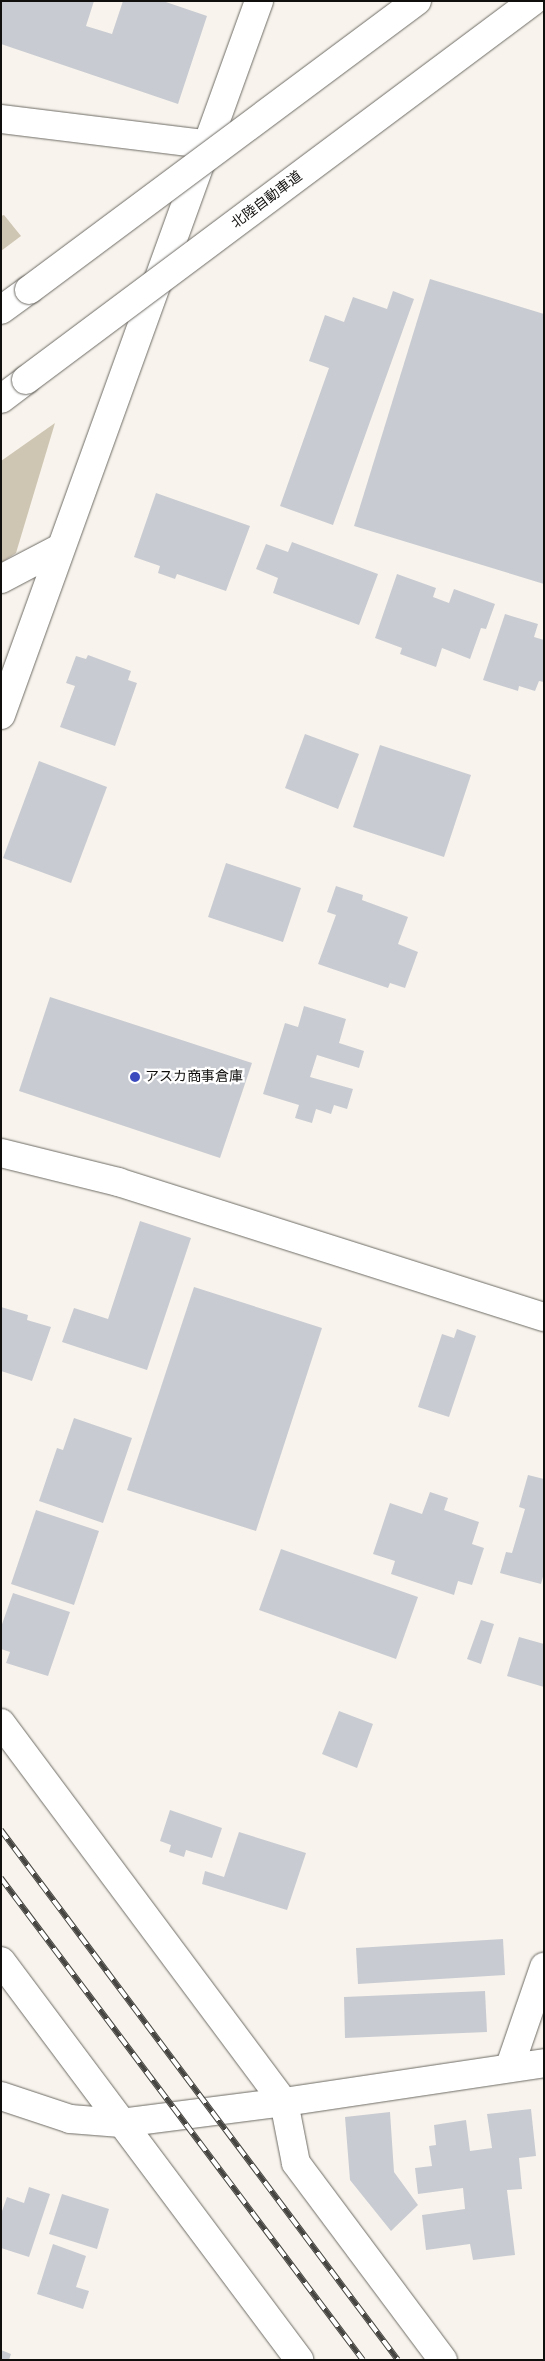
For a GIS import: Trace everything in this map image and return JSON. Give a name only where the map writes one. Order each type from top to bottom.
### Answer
[{"type":"main road","points":[[1,715],[205,144],[259,1]]},
{"type":"main road","points":[[1,310],[417,1]]},
{"type":"main road","points":[[534,1],[544,5]]},
{"type":"main road","name":"北陸自動車道","points":[[1,398],[534,1]]},
{"type":"main road","points":[[1,120],[205,144]]},
{"type":"main road","points":[[1,579],[60,548]]},
{"type":"main road","points":[[1,1154],[118,1182],[543,1314]]},
{"type":"main road","points":[[1,1724],[284,2102],[296,2163],[443,2360]]},
{"type":"main road","points":[[1,1961],[299,2360]]},
{"type":"main road","points":[[510,2066],[544,1966]]},
{"type":"main road","points":[[1,2096],[70,2119],[121,2123],[284,2102],[510,2066],[544,2063]]},
{"type":"shaded area","points":[[4,215],[21,236],[1,251],[1,216]]},
{"type":"shaded area","points":[[55,423],[16,553],[1,563],[1,461]]},
{"type":"building","points":[[1,1],[94,1],[86,26],[112,34],[123,1],[163,1],[207,16],[178,104],[1,44]]},
{"type":"building","points":[[430,279],[544,314],[544,584],[354,526]]},
{"type":"building","points":[[393,291],[414,299],[333,525],[280,506],[329,368],[309,361],[325,315],[344,322],[353,297],[387,309]]},
{"type":"building","points":[[156,493],[250,526],[226,591],[177,574],[175,579],[158,573],[160,566],[134,557]]},
{"type":"building","points":[[292,542],[378,574],[359,625],[273,593],[278,578],[256,569],[266,544],[288,552]]},
{"type":"building","points":[[397,574],[436,588],[433,597],[449,603],[454,589],[495,604],[486,629],[481,628],[470,659],[442,648],[436,667],[400,654],[402,648],[375,638]]},
{"type":"building","points":[[505,614],[538,624],[534,637],[544,640],[544,682],[539,681],[535,691],[519,686],[518,691],[483,680]]},
{"type":"building","points":[[88,655],[131,671],[128,680],[137,683],[115,746],[60,727],[75,686],[66,683],[76,656],[86,659]]},
{"type":"building","points":[[305,734],[359,754],[338,809],[285,788]]},
{"type":"building","points":[[380,745],[471,775],[444,857],[353,827]]},
{"type":"building","points":[[39,761],[107,787],[71,883],[3,858]]},
{"type":"building","points":[[226,863],[301,888],[283,942],[208,917]]},
{"type":"building","points":[[336,886],[363,895],[362,900],[408,917],[398,944],[418,952],[405,988],[390,983],[388,988],[318,964],[336,915],[327,912]]},
{"type":"building","name":"アスカ商事倉庫","points":[[50,997],[252,1063],[220,1158],[19,1091]]},
{"type":"building","points":[[304,1006],[346,1019],[339,1043],[364,1051],[359,1068],[317,1055],[310,1077],[353,1089],[347,1109],[334,1105],[331,1114],[316,1109],[312,1123],[295,1118],[299,1105],[263,1094],[285,1023],[298,1027]]},
{"type":"building","points":[[140,1221],[191,1238],[147,1370],[62,1342],[74,1308],[108,1319]]},
{"type":"building","points":[[194,1287],[322,1328],[256,1531],[127,1490]]},
{"type":"building","points":[[1,1307],[28,1315],[27,1320],[51,1327],[32,1381],[1,1371]]},
{"type":"building","points":[[457,1329],[476,1336],[449,1417],[418,1407],[442,1334],[454,1338]]},
{"type":"building","points":[[74,1418],[132,1438],[103,1523],[39,1501],[57,1448],[63,1450]]},
{"type":"building","points":[[528,1475],[544,1479],[544,1573],[541,1584],[500,1573],[506,1552],[512,1553],[525,1509],[519,1507]]},
{"type":"building","points":[[430,1492],[448,1498],[444,1510],[479,1522],[472,1544],[484,1548],[472,1585],[458,1581],[454,1595],[391,1574],[395,1561],[373,1554],[390,1503],[422,1514]]},
{"type":"building","points":[[36,1510],[99,1531],[74,1605],[11,1584]]},
{"type":"building","points":[[281,1549],[418,1597],[396,1659],[259,1610]]},
{"type":"building","points":[[13,1593],[70,1612],[48,1676],[6,1663],[10,1652],[1,1649],[1,1627]]},
{"type":"building","points":[[481,1620],[494,1624],[481,1664],[467,1659]]},
{"type":"building","points":[[519,1637],[544,1644],[544,1687],[507,1676]]},
{"type":"building","points":[[339,1711],[373,1724],[357,1768],[322,1754]]},
{"type":"building","points":[[170,1810],[222,1828],[212,1858],[186,1850],[184,1857],[169,1852],[171,1845],[160,1841]]},
{"type":"building","points":[[239,1832],[306,1853],[287,1910],[202,1884],[205,1871],[224,1877]]},
{"type":"building","points":[[503,1939],[505,1975],[358,1984],[356,1948]]},
{"type":"building","points":[[485,1991],[487,2032],[345,2038],[344,1997]]},
{"type":"building","points":[[531,2109],[536,2156],[519,2158],[522,2189],[507,2190],[515,2255],[473,2260],[470,2244],[426,2250],[422,2215],[465,2209],[463,2188],[418,2194],[415,2168],[432,2166],[429,2146],[436,2145],[434,2125],[466,2120],[470,2151],[492,2148],[487,2114]]},
{"type":"building","points":[[390,2112],[394,2172],[418,2205],[391,2231],[350,2180],[345,2117]]},
{"type":"building","points":[[29,2187],[50,2194],[29,2257],[1,2248],[1,2214],[7,2197],[24,2203]]},
{"type":"building","points":[[62,2194],[109,2209],[97,2249],[49,2234]]},
{"type":"building","points":[[53,2244],[86,2256],[76,2287],[89,2291],[83,2309],[37,2294]]},
{"type":"building","points":[[1,2350],[11,2354],[9,2360],[1,2360]]},
{"type":"railway","points":[[1,1830],[398,2360]]},
{"type":"railway","points":[[1,1878],[363,2360]]},
{"type":"place","name":"アスカ商事倉庫","points":[[135,1077]]}]
